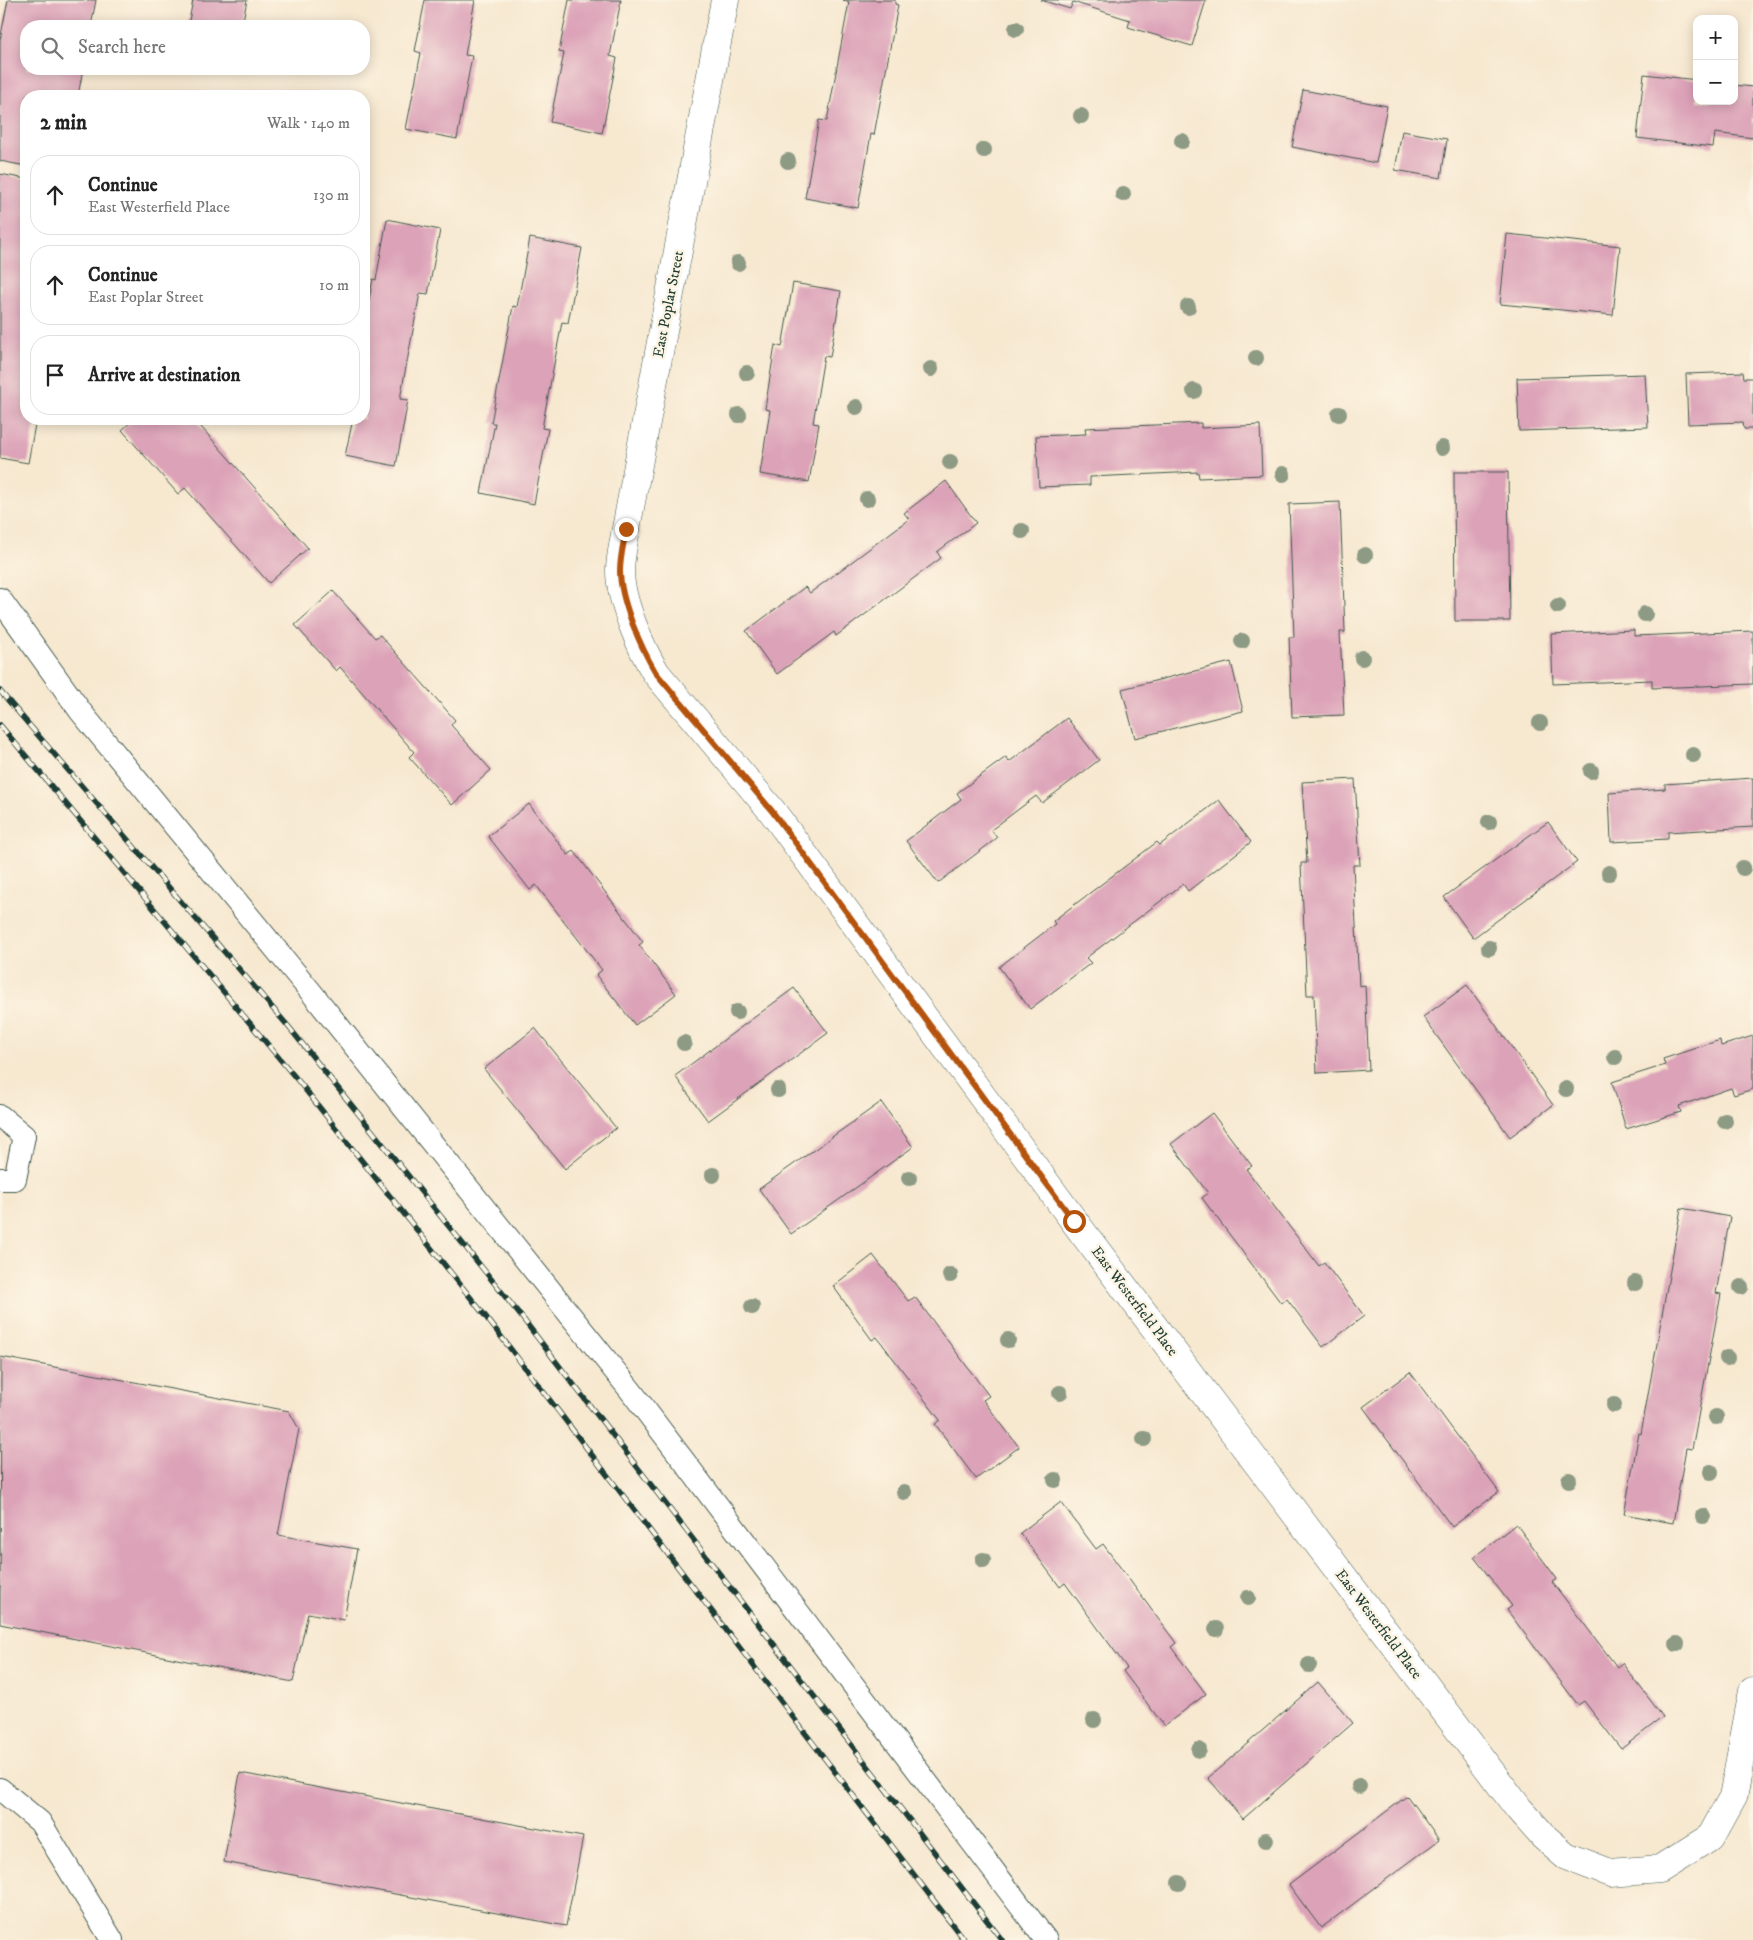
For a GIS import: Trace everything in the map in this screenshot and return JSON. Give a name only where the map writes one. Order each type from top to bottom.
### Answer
[{"type":"street","name":"East Poplar Street","points":[[627,608],[620,572],[626,529],[725,0]]},
{"type":"street","name":"East Westerfield Place","points":[[627,608],[644,654],[656,673],[772,811],[1074,1221],[1519,1809],[1544,1837],[1566,1856],[1610,1873],[1660,1869],[1711,1837],[1733,1797],[1753,1691]]},
{"type":"lane","points":[[0,599],[81,712],[317,1000],[631,1391],[1046,1940]]},
{"type":"lane","points":[[0,1116],[24,1136],[15,1179],[0,1179]]},
{"type":"lane","points":[[0,1789],[40,1822],[112,1940]]},
{"type":"building","points":[[8,0],[96,0],[92,20],[20,20],[20,75],[82,75],[79,90],[20,90],[20,165],[0,161],[0,40]]},
{"type":"building","points":[[193,0],[247,0],[243,20],[189,20]]},
{"type":"building","points":[[425,0],[475,0],[465,55],[472,56],[457,139],[406,129],[421,53],[415,51]]},
{"type":"building","points":[[569,0],[621,0],[610,56],[617,58],[602,133],[550,122],[564,53],[559,52]]},
{"type":"building","points":[[843,0],[895,0],[895,4],[898,5],[874,135],[871,134],[858,208],[805,198],[819,120],[827,121],[849,2]]},
{"type":"building","points":[[1041,0],[1206,0],[1192,46],[1128,27],[1130,20],[1073,2],[1070,9]]},
{"type":"building","points":[[1644,74],[1693,80],[1693,105],[1738,105],[1738,85],[1753,87],[1753,138],[1715,133],[1713,147],[1637,138]]},
{"type":"building","points":[[1303,90],[1387,106],[1376,163],[1292,147]]},
{"type":"building","points":[[1402,131],[1447,139],[1441,178],[1395,170]]},
{"type":"building","points":[[0,174],[20,178],[20,425],[35,425],[28,463],[0,458]]},
{"type":"building","points":[[387,219],[440,230],[428,294],[420,293],[400,399],[408,400],[396,466],[345,456],[352,425],[370,425],[370,295],[373,279],[376,280]]},
{"type":"building","points":[[1507,234],[1620,246],[1613,315],[1500,304]]},
{"type":"building","points":[[530,238],[582,248],[568,323],[562,322],[542,428],[548,429],[534,504],[481,493],[495,423],[491,423],[513,306],[517,307]]},
{"type":"building","points":[[793,283],[841,291],[830,357],[824,356],[813,423],[819,424],[809,482],[760,474],[770,410],[765,409],[775,345],[782,347]]},
{"type":"building","points":[[1743,372],[1744,378],[1753,378],[1753,429],[1744,429],[1743,422],[1688,424],[1686,374]]},
{"type":"building","points":[[1645,374],[1648,427],[1519,431],[1517,378]]},
{"type":"building","points":[[1201,423],[1201,428],[1260,425],[1262,475],[1199,478],[1198,472],[1090,477],[1090,485],[1039,487],[1036,436],[1086,434],[1085,428]]},
{"type":"building","points":[[127,425],[199,425],[308,548],[269,583],[185,488],[178,494],[122,430]]},
{"type":"building","points":[[1454,472],[1508,472],[1510,621],[1455,621]]},
{"type":"building","points":[[946,481],[976,523],[937,552],[941,558],[836,636],[834,632],[777,674],[746,631],[805,587],[810,593],[909,519],[904,513]]},
{"type":"building","points":[[1340,502],[1345,632],[1340,632],[1344,715],[1292,717],[1289,637],[1294,637],[1289,504]]},
{"type":"building","points":[[333,591],[375,638],[380,635],[455,720],[451,725],[491,770],[452,805],[409,757],[414,752],[340,667],[336,671],[295,625]]},
{"type":"building","points":[[1634,630],[1634,636],[1753,631],[1753,684],[1652,688],[1652,680],[1553,684],[1551,634]]},
{"type":"building","points":[[1231,662],[1243,711],[1135,738],[1122,689]]},
{"type":"building","points":[[1067,718],[1099,760],[1042,803],[1036,796],[991,830],[997,838],[938,883],[906,841],[961,799],[957,793],[1006,757],[1009,762]]},
{"type":"building","points":[[1753,778],[1753,827],[1668,832],[1668,839],[1611,842],[1609,793],[1665,789],[1665,784]]},
{"type":"building","points":[[1355,779],[1360,865],[1353,865],[1359,986],[1365,985],[1369,1070],[1317,1073],[1314,995],[1307,995],[1301,863],[1307,863],[1302,782]]},
{"type":"building","points":[[1219,800],[1251,842],[1188,891],[1183,884],[1086,958],[1091,963],[1030,1009],[999,967],[1055,924],[1053,921],[1157,842],[1160,845]]},
{"type":"building","points":[[529,804],[568,855],[574,851],[643,942],[639,945],[676,994],[635,1025],[596,975],[602,970],[536,885],[530,890],[488,836]]},
{"type":"building","points":[[1548,822],[1577,862],[1473,938],[1444,897]]},
{"type":"building","points":[[1467,985],[1553,1105],[1510,1137],[1423,1017]]},
{"type":"building","points":[[794,988],[828,1033],[708,1121],[675,1076]]},
{"type":"building","points":[[535,1028],[616,1128],[565,1169],[484,1069]]},
{"type":"building","points":[[1753,1036],[1753,1089],[1734,1095],[1731,1088],[1679,1106],[1681,1112],[1626,1129],[1612,1082],[1665,1065],[1663,1059],[1720,1040],[1721,1046]]},
{"type":"building","points":[[881,1102],[913,1147],[791,1234],[759,1189]]},
{"type":"building","points":[[1212,1113],[1252,1166],[1246,1169],[1319,1266],[1324,1262],[1364,1316],[1323,1347],[1287,1299],[1281,1303],[1202,1198],[1208,1193],[1171,1144]]},
{"type":"building","points":[[1681,1208],[1730,1217],[1716,1293],[1721,1294],[1692,1449],[1686,1448],[1673,1523],[1624,1514],[1639,1433],[1641,1434]]},
{"type":"building","points":[[873,1255],[908,1301],[915,1297],[989,1396],[983,1400],[1019,1447],[976,1479],[935,1424],[940,1420],[877,1337],[872,1340],[833,1286]]},
{"type":"building","points":[[1,1357],[289,1411],[299,1429],[278,1535],[357,1549],[344,1620],[308,1613],[293,1682],[0,1624]]},
{"type":"building","points":[[1410,1372],[1499,1492],[1452,1527],[1363,1407]]},
{"type":"building","points":[[1061,1502],[1096,1549],[1103,1544],[1176,1643],[1171,1647],[1206,1694],[1164,1726],[1123,1671],[1127,1668],[1065,1583],[1060,1587],[1020,1533]]},
{"type":"building","points":[[1516,1524],[1557,1579],[1552,1582],[1617,1667],[1622,1663],[1663,1717],[1621,1749],[1584,1701],[1578,1705],[1507,1610],[1512,1606],[1474,1557]]},
{"type":"building","points":[[1318,1682],[1353,1723],[1243,1819],[1208,1778]]},
{"type":"building","points":[[240,1773],[583,1837],[566,1926],[224,1862]]},
{"type":"building","points":[[1407,1796],[1439,1840],[1321,1928],[1289,1885]]},
{"type":"railway","points":[[0,691],[288,1026],[520,1315],[1002,1940]]},
{"type":"railway","points":[[0,725],[300,1083],[486,1317],[964,1940]]},
{"type":"route","points":[[626,529],[620,572],[627,608],[644,654],[656,673],[772,811],[1074,1221]]}]
